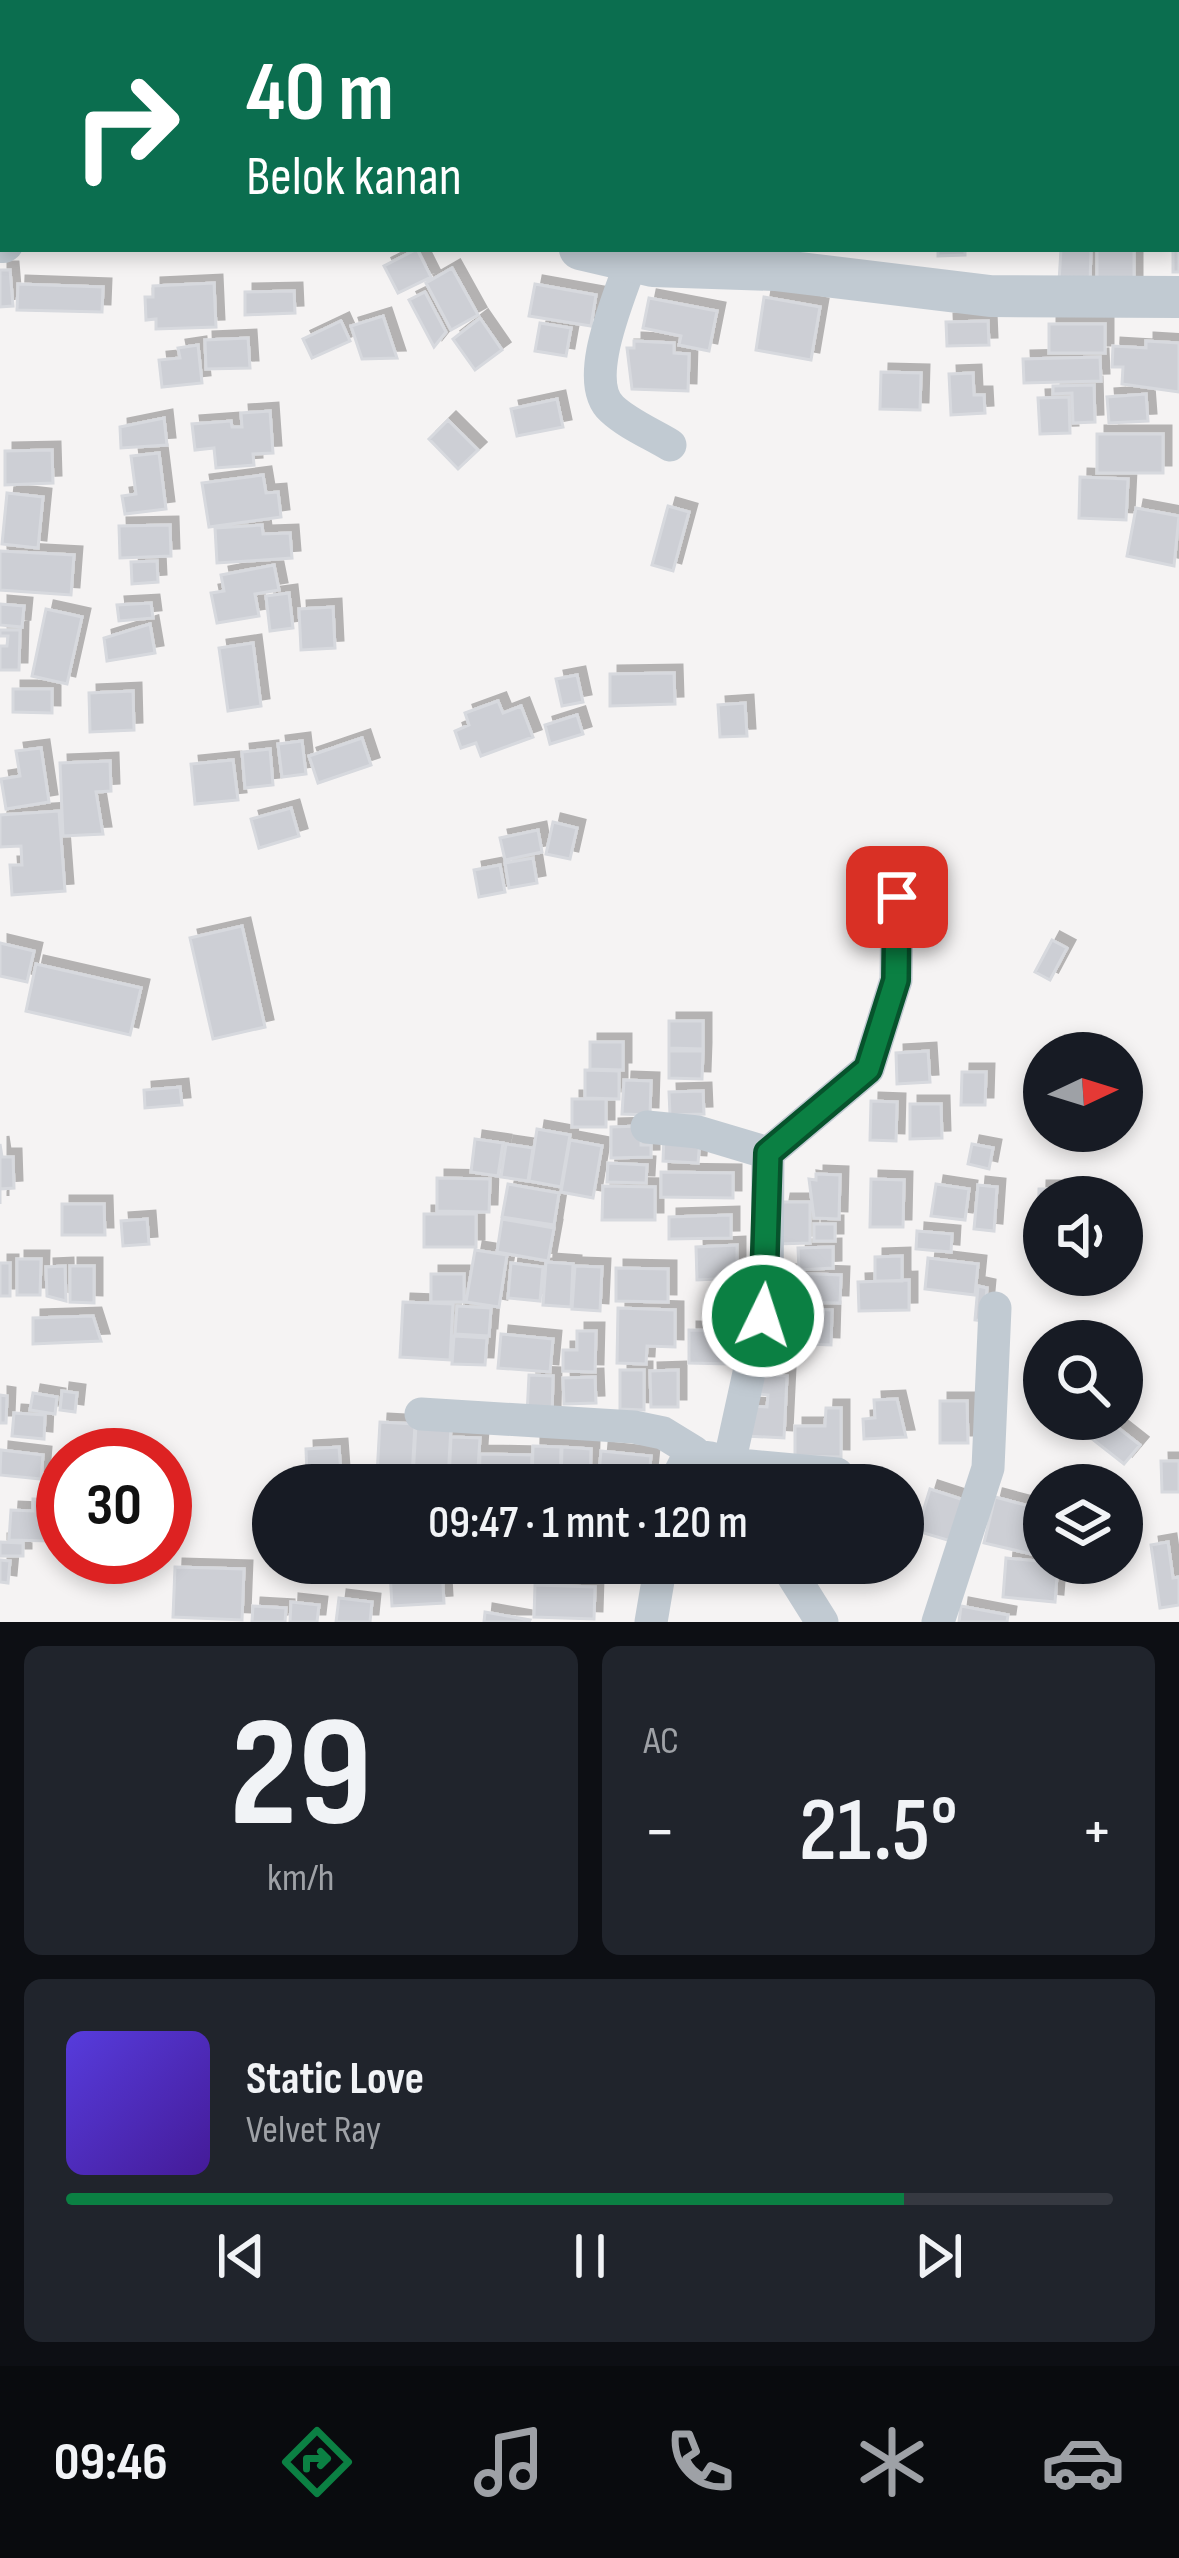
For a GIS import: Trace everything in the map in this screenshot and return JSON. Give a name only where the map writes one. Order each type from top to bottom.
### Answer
[{"type":"street","points":[[592,252],[631,262],[794,272],[990,296],[1179,297]]},
{"type":"street","points":[[631,262],[601,359],[600,382],[614,411],[670,445]]},
{"type":"street","points":[[735,1464],[767,1291],[768,1153],[868,1069],[896,980],[897,897]]},
{"type":"street","points":[[646,1127],[698,1132],[768,1153]]},
{"type":"street","points":[[938,1622],[988,1468],[995,1308]]},
{"type":"street","points":[[421,1414],[634,1427],[664,1433],[714,1464]]},
{"type":"street","points":[[682,1464],[694,1452]]},
{"type":"street","points":[[651,1622],[657,1584]]},
{"type":"street","points":[[798,1584],[822,1622]]},
{"type":"building","points":[[418,252],[431,277],[398,293],[384,266]]},
{"type":"building","points":[[938,252],[965,252],[965,255],[938,256]]},
{"type":"building","points":[[1061,252],[1091,252],[1090,283],[1059,282]]},
{"type":"building","points":[[1097,252],[1134,252],[1134,285],[1097,285]]},
{"type":"building","points":[[1173,252],[1179,252],[1179,272],[1173,272]]},
{"type":"building","points":[[452,268],[478,315],[451,330],[426,283]]},
{"type":"building","points":[[0,270],[10,270],[13,306],[0,307]]},
{"type":"building","points":[[214,283],[216,327],[156,329],[156,319],[146,320],[145,297],[153,297],[153,286]]},
{"type":"building","points":[[18,284],[103,287],[102,312],[17,310]]},
{"type":"building","points":[[535,284],[596,295],[591,326],[529,316]]},
{"type":"building","points":[[294,291],[295,313],[245,315],[245,292]]},
{"type":"building","points":[[425,292],[446,332],[434,347],[409,300]]},
{"type":"building","points":[[764,297],[820,307],[811,360],[756,350]]},
{"type":"building","points":[[649,298],[717,311],[709,351],[679,345],[681,336],[643,328]]},
{"type":"building","points":[[383,316],[397,358],[362,359],[351,326]]},
{"type":"building","points":[[480,318],[502,350],[475,370],[453,339]]},
{"type":"building","points":[[341,321],[350,341],[312,358],[303,339]]},
{"type":"building","points":[[988,321],[989,345],[947,346],[946,322]]},
{"type":"building","points":[[540,323],[571,328],[566,356],[535,351]]},
{"type":"building","points":[[1049,324],[1105,324],[1105,353],[1049,353]]},
{"type":"building","points":[[248,338],[250,368],[206,369],[205,340]]},
{"type":"building","points":[[634,341],[674,343],[674,353],[689,354],[688,391],[632,389],[627,348],[634,348]]},
{"type":"building","points":[[1146,341],[1179,343],[1179,392],[1122,384],[1123,367],[1112,367],[1113,346],[1146,348]]},
{"type":"building","points":[[198,345],[202,383],[162,387],[159,360],[180,358],[178,348]]},
{"type":"building","points":[[1100,357],[1101,381],[1024,383],[1023,359]]},
{"type":"building","points":[[881,372],[921,373],[920,410],[880,409]]},
{"type":"building","points":[[973,373],[974,395],[984,395],[985,413],[951,415],[949,374]]},
{"type":"building","points":[[1094,385],[1095,422],[1073,423],[1072,393],[1053,394],[1053,386]]},
{"type":"building","points":[[1146,394],[1148,421],[1109,423],[1107,397]]},
{"type":"building","points":[[1069,397],[1070,433],[1040,434],[1038,398]]},
{"type":"building","points":[[557,399],[563,427],[517,436],[511,409]]},
{"type":"building","points":[[270,411],[273,453],[253,454],[254,465],[216,468],[214,448],[195,450],[192,424],[231,421],[232,427],[242,427],[241,413]]},
{"type":"building","points":[[164,418],[167,445],[121,448],[120,427]]},
{"type":"building","points":[[448,420],[478,450],[458,469],[429,439]]},
{"type":"building","points":[[1097,434],[1163,434],[1163,473],[1097,473]]},
{"type":"building","points":[[52,450],[53,483],[5,485],[5,451]]},
{"type":"building","points":[[159,453],[166,509],[125,514],[122,496],[136,494],[131,456]]},
{"type":"building","points":[[263,475],[266,493],[278,492],[281,517],[209,527],[202,483]]},
{"type":"building","points":[[1080,477],[1128,479],[1126,520],[1079,518]]},
{"type":"building","points":[[7,493],[43,497],[38,548],[2,544]]},
{"type":"building","points":[[668,506],[689,512],[673,571],[652,565]]},
{"type":"building","points":[[1136,508],[1179,516],[1174,566],[1127,556]]},
{"type":"building","points":[[170,525],[171,556],[120,558],[119,526]]},
{"type":"building","points":[[262,525],[263,534],[290,533],[292,558],[217,563],[215,528]]},
{"type":"building","points":[[0,551],[74,555],[71,595],[0,590]]},
{"type":"building","points":[[157,561],[158,582],[132,584],[131,562]]},
{"type":"building","points":[[274,565],[279,590],[255,594],[259,616],[217,623],[211,593],[224,591],[221,575]]},
{"type":"building","points":[[289,593],[293,628],[270,631],[266,596]]},
{"type":"building","points":[[151,603],[153,618],[119,621],[117,605]]},
{"type":"building","points":[[0,604],[24,606],[22,627],[0,625]]},
{"type":"building","points":[[333,607],[335,648],[301,650],[299,609]]},
{"type":"building","points":[[46,609],[82,617],[67,684],[32,676]]},
{"type":"building","points":[[150,624],[155,653],[107,661],[104,638]]},
{"type":"building","points":[[0,630],[20,630],[19,670],[0,670],[0,646],[7,646],[8,636],[0,636]]},
{"type":"building","points":[[253,643],[261,706],[228,711],[219,648]]},
{"type":"building","points":[[674,673],[675,704],[610,706],[610,674]]},
{"type":"building","points":[[577,675],[583,702],[562,706],[556,679]]},
{"type":"building","points":[[13,689],[52,689],[52,713],[13,712]]},
{"type":"building","points":[[133,691],[134,730],[90,732],[89,693]]},
{"type":"building","points":[[498,701],[503,713],[521,706],[533,737],[481,756],[476,743],[461,748],[455,731],[469,725],[465,713]]},
{"type":"building","points":[[745,703],[747,736],[720,737],[718,705]]},
{"type":"building","points":[[577,715],[583,734],[550,744],[545,725]]},
{"type":"building","points":[[362,738],[371,765],[318,783],[309,756]]},
{"type":"building","points":[[302,741],[306,774],[282,777],[278,744]]},
{"type":"building","points":[[41,748],[49,802],[6,809],[1,779],[20,776],[16,751]]},
{"type":"building","points":[[270,749],[273,785],[245,788],[242,752]]},
{"type":"building","points":[[233,760],[238,800],[195,804],[191,764]]},
{"type":"building","points":[[110,761],[111,791],[96,792],[103,834],[63,836],[60,763]]},
{"type":"building","points":[[291,808],[299,836],[259,848],[251,819]]},
{"type":"building","points":[[59,811],[65,891],[12,895],[10,865],[22,865],[21,846],[0,847],[0,815]]},
{"type":"building","points":[[553,822],[577,828],[570,859],[546,854]]},
{"type":"building","points":[[538,830],[542,852],[505,860],[500,838]]},
{"type":"building","points":[[533,858],[537,883],[509,888],[505,863]]},
{"type":"building","points":[[500,865],[505,892],[479,897],[474,870]]},
{"type":"building","points":[[242,926],[265,1027],[213,1039],[190,938]]},
{"type":"building","points":[[1052,940],[1067,948],[1050,980],[1035,972]]},
{"type":"building","points":[[0,943],[34,951],[27,982],[0,976]]},
{"type":"building","points":[[36,964],[141,988],[130,1035],[26,1011]]},
{"type":"building","points":[[669,1021],[703,1021],[703,1049],[669,1048]]},
{"type":"building","points":[[590,1042],[623,1042],[623,1070],[590,1069]]},
{"type":"building","points":[[669,1051],[703,1051],[702,1079],[669,1078]]},
{"type":"building","points":[[928,1051],[930,1082],[897,1084],[896,1053]]},
{"type":"building","points":[[585,1070],[619,1071],[619,1099],[585,1098]]},
{"type":"building","points":[[962,1072],[986,1072],[985,1105],[961,1105]]},
{"type":"building","points":[[624,1080],[651,1081],[650,1115],[622,1114]]},
{"type":"building","points":[[180,1087],[182,1105],[145,1108],[144,1090]]},
{"type":"building","points":[[703,1091],[704,1114],[670,1115],[669,1092]]},
{"type":"building","points":[[572,1099],[606,1099],[606,1127],[572,1127]]},
{"type":"building","points":[[871,1101],[897,1102],[896,1141],[870,1140]]},
{"type":"building","points":[[910,1104],[941,1104],[942,1138],[910,1139]]},
{"type":"building","points":[[641,1126],[641,1145],[651,1145],[651,1157],[611,1158],[611,1127]]},
{"type":"building","points":[[537,1129],[570,1135],[561,1187],[529,1181]]},
{"type":"building","points":[[664,1137],[700,1139],[698,1163],[663,1161]]},
{"type":"building","points":[[475,1139],[503,1143],[498,1176],[471,1172]]},
{"type":"building","points":[[570,1140],[602,1146],[593,1198],[561,1192]]},
{"type":"building","points":[[0,1144],[2,1157],[13,1157],[14,1188],[0,1189]]},
{"type":"building","points":[[506,1144],[533,1148],[528,1181],[501,1177]]},
{"type":"building","points":[[972,1144],[993,1148],[989,1169],[968,1164]]},
{"type":"building","points":[[608,1163],[647,1165],[646,1183],[607,1182]]},
{"type":"building","points":[[661,1172],[733,1173],[733,1198],[661,1197]]},
{"type":"building","points":[[816,1174],[840,1175],[839,1219],[814,1218],[809,1179],[816,1180]]},
{"type":"building","points":[[437,1178],[490,1179],[489,1212],[437,1211]]},
{"type":"building","points":[[871,1179],[904,1180],[903,1227],[870,1227]]},
{"type":"building","points":[[508,1184],[559,1193],[554,1225],[502,1217]]},
{"type":"building","points":[[936,1184],[969,1189],[965,1220],[931,1216]]},
{"type":"building","points":[[978,1185],[997,1187],[994,1231],[974,1229]]},
{"type":"building","points":[[603,1186],[655,1187],[655,1220],[602,1220]]},
{"type":"building","points":[[783,1202],[810,1202],[810,1243],[776,1244]]},
{"type":"building","points":[[62,1204],[104,1204],[105,1235],[62,1235]]},
{"type":"building","points":[[424,1214],[476,1214],[476,1247],[424,1247]]},
{"type":"building","points":[[731,1215],[731,1238],[669,1239],[669,1217]]},
{"type":"building","points":[[147,1219],[149,1244],[123,1246],[121,1221]]},
{"type":"building","points":[[502,1219],[554,1228],[548,1261],[497,1252]]},
{"type":"building","points":[[814,1224],[835,1224],[835,1241],[814,1241]]},
{"type":"building","points":[[917,1231],[952,1234],[951,1252],[916,1249]]},
{"type":"building","points":[[737,1245],[737,1278],[697,1280],[696,1247]]},
{"type":"building","points":[[833,1247],[833,1268],[799,1270],[798,1248]]},
{"type":"building","points":[[475,1250],[507,1255],[499,1307],[466,1302]]},
{"type":"building","points":[[902,1256],[902,1281],[875,1281],[875,1257]]},
{"type":"building","points":[[928,1258],[978,1264],[975,1295],[925,1289]]},
{"type":"building","points":[[17,1259],[41,1259],[40,1295],[17,1295]]},
{"type":"building","points":[[546,1262],[573,1264],[571,1307],[543,1305]]},
{"type":"building","points":[[0,1263],[10,1263],[10,1296],[0,1296]]},
{"type":"building","points":[[511,1263],[543,1267],[540,1301],[508,1298]]},
{"type":"building","points":[[65,1266],[66,1301],[47,1296],[46,1267]]},
{"type":"building","points":[[70,1266],[94,1266],[94,1303],[70,1302]]},
{"type":"building","points":[[575,1266],[602,1267],[600,1311],[572,1309]]},
{"type":"building","points":[[616,1268],[668,1269],[668,1302],[616,1301]]},
{"type":"building","points":[[788,1273],[841,1275],[840,1303],[787,1302]]},
{"type":"building","points":[[431,1274],[464,1274],[464,1302],[431,1302]]},
{"type":"building","points":[[909,1280],[909,1310],[859,1311],[858,1282]]},
{"type":"building","points":[[978,1286],[987,1288],[985,1310],[991,1322],[975,1320]]},
{"type":"building","points":[[403,1302],[453,1304],[450,1360],[400,1357]]},
{"type":"building","points":[[457,1306],[491,1308],[489,1336],[455,1334]]},
{"type":"building","points":[[618,1308],[675,1310],[675,1347],[647,1346],[646,1364],[617,1363]]},
{"type":"building","points":[[780,1308],[832,1310],[831,1345],[779,1343]]},
{"type":"building","points":[[93,1316],[101,1341],[33,1344],[33,1318]]},
{"type":"building","points":[[689,1330],[729,1331],[729,1364],[689,1363]]},
{"type":"building","points":[[577,1331],[596,1331],[595,1372],[563,1371],[563,1350],[577,1350]]},
{"type":"building","points":[[501,1334],[553,1339],[550,1372],[498,1368]]},
{"type":"building","points":[[454,1336],[487,1338],[485,1365],[452,1364]]},
{"type":"building","points":[[620,1370],[644,1370],[644,1410],[620,1409]]},
{"type":"building","points":[[678,1370],[678,1407],[651,1407],[650,1371]]},
{"type":"building","points":[[759,1374],[787,1376],[784,1438],[746,1436],[748,1406],[767,1407],[768,1395],[758,1394]]},
{"type":"building","points":[[529,1375],[553,1376],[552,1416],[527,1415]]},
{"type":"building","points":[[595,1377],[596,1403],[564,1404],[563,1378]]},
{"type":"building","points":[[62,1391],[77,1393],[75,1412],[60,1410]]},
{"type":"building","points":[[33,1393],[57,1397],[55,1414],[30,1410]]},
{"type":"building","points":[[0,1395],[7,1396],[6,1423],[0,1423]]},
{"type":"building","points":[[897,1399],[906,1437],[864,1439],[863,1419],[875,1418],[874,1400]]},
{"type":"building","points":[[940,1401],[967,1401],[968,1443],[940,1443]]},
{"type":"building","points":[[826,1408],[841,1408],[841,1457],[795,1456],[795,1426],[825,1426]]},
{"type":"building","points":[[14,1413],[45,1415],[44,1428],[36,1428],[36,1438],[12,1436]]},
{"type":"building","points":[[380,1422],[415,1424],[413,1464],[378,1464]]},
{"type":"building","points":[[416,1425],[451,1427],[449,1464],[414,1464]]},
{"type":"building","points":[[451,1437],[480,1438],[478,1464],[450,1464]]},
{"type":"building","points":[[1093,1440],[1134,1440],[1140,1445],[1124,1464]]},
{"type":"building","points":[[533,1446],[561,1447],[561,1464],[533,1464]]},
{"type":"building","points":[[339,1447],[340,1464],[307,1464],[306,1449]]},
{"type":"building","points":[[562,1447],[591,1449],[591,1464],[562,1464]]},
{"type":"building","points":[[1,1450],[36,1454],[36,1479],[0,1475]]},
{"type":"building","points":[[601,1451],[651,1456],[650,1464],[600,1464]]},
{"type":"building","points":[[480,1454],[532,1455],[532,1464],[480,1464]]},
{"type":"building","points":[[1161,1461],[1179,1461],[1179,1492],[1162,1492]]},
{"type":"building","points":[[930,1489],[967,1501],[954,1542],[924,1533]]},
{"type":"building","points":[[995,1497],[1023,1504],[1023,1552],[984,1543]]},
{"type":"building","points":[[36,1499],[36,1541],[9,1540],[11,1510],[33,1511]]},
{"type":"building","points":[[0,1542],[23,1543],[23,1556],[0,1556]]},
{"type":"building","points":[[1168,1542],[1173,1578],[1179,1577],[1179,1605],[1160,1608],[1151,1545]]},
{"type":"building","points":[[1006,1558],[1023,1560],[1023,1584],[1056,1584],[1055,1602],[1003,1597]]},
{"type":"building","points":[[0,1560],[10,1561],[8,1583],[0,1582]]},
{"type":"building","points":[[192,1567],[244,1569],[242,1620],[173,1617],[174,1584],[192,1584]]},
{"type":"building","points":[[391,1584],[443,1584],[444,1603],[392,1606]]},
{"type":"building","points":[[535,1585],[595,1587],[594,1619],[534,1617]]},
{"type":"building","points":[[339,1598],[372,1602],[370,1622],[336,1622]]},
{"type":"building","points":[[291,1602],[319,1605],[317,1622],[290,1622]]},
{"type":"building","points":[[253,1606],[286,1608],[285,1622],[252,1622]]},
{"type":"building","points":[[961,1606],[1008,1615],[1007,1622],[959,1622]]},
{"type":"building","points":[[485,1612],[530,1620],[484,1622]]},
{"type":"route","points":[[763,1316],[766,1158],[772,1145],[856,1084],[868,1069],[880,1043],[896,980],[897,897]]}]
